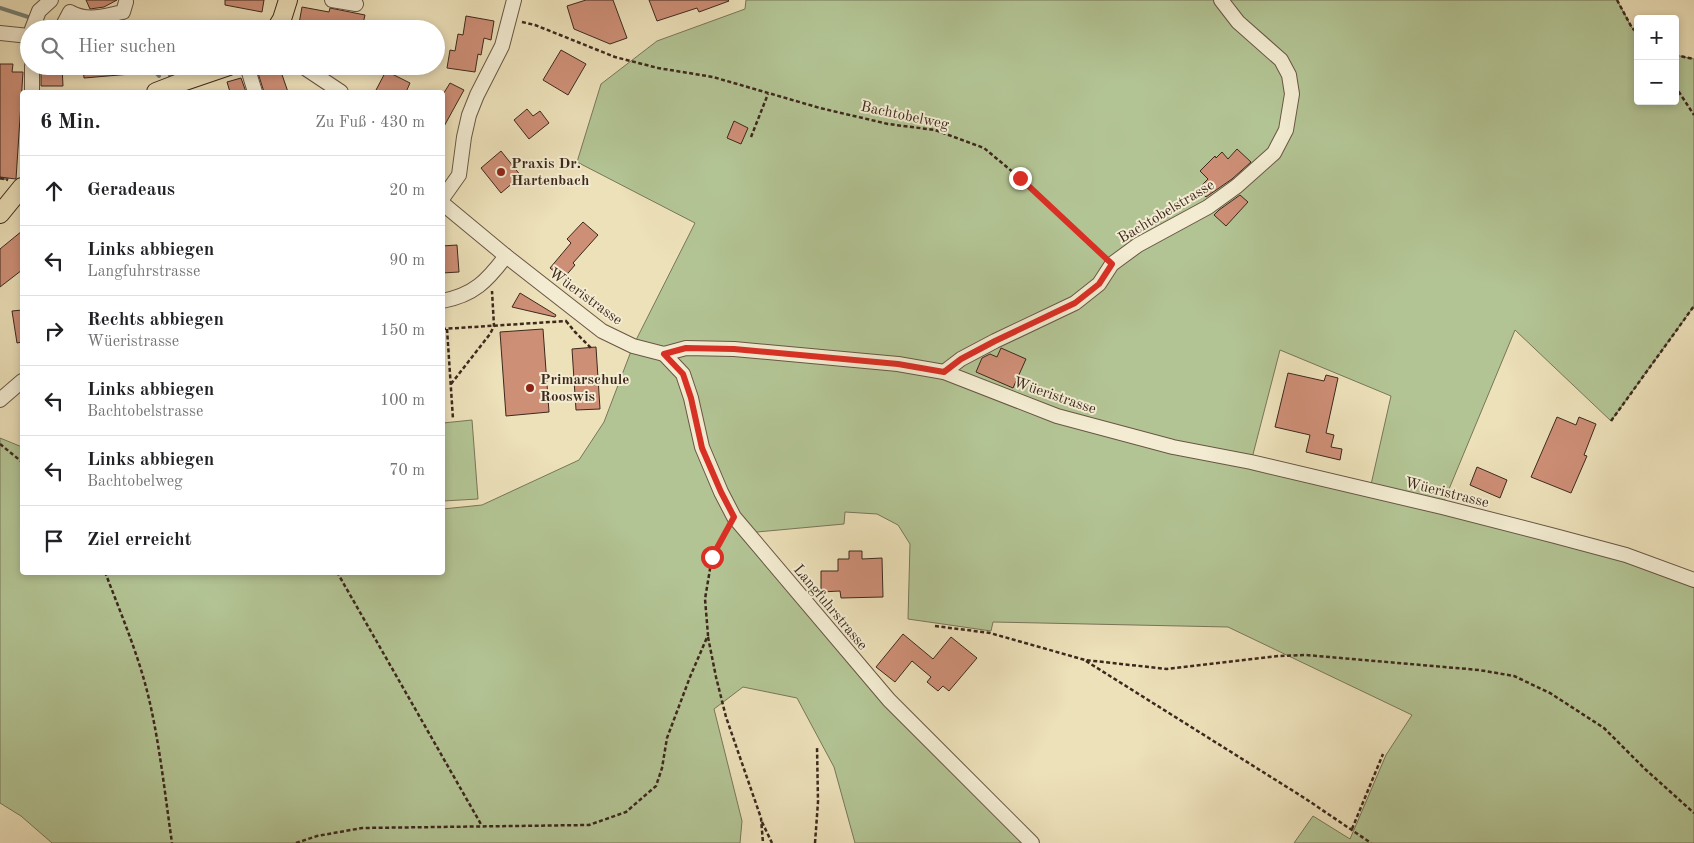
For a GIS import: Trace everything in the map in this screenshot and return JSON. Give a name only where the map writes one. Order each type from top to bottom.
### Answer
[{"type":"main road","points":[[281,20],[288,0]]},
{"type":"main road","points":[[161,90],[203,75]]},
{"type":"main road","points":[[0,214],[20,189]]},
{"type":"street","points":[[36,20],[39,11],[52,0]]},
{"type":"street","points":[[332,0],[356,4]]},
{"type":"street","points":[[445,194],[458,175],[467,123],[474,102],[502,46],[514,0]]},
{"type":"street","name":"Bachtobelstrasse","points":[[944,372],[961,359],[995,341],[1075,303],[1099,284],[1112,264],[1138,245],[1208,207],[1237,186],[1274,153],[1286,130],[1292,94],[1289,75],[1281,60],[1238,22],[1222,0]]},
{"type":"street","points":[[67,15],[94,18],[123,12],[126,2]]},
{"type":"street","points":[[0,33],[20,35]]},
{"type":"street","points":[[32,75],[32,90]]},
{"type":"street","points":[[250,75],[254,90]]},
{"type":"street","points":[[316,75],[338,90]]},
{"type":"street","name":"Wüeristrasse","points":[[445,205],[506,256],[578,320],[633,346],[664,354],[686,348],[734,349],[898,364],[944,372],[1057,416],[1173,447],[1251,462],[1442,506],[1626,555],[1694,580]]},
{"type":"street","points":[[445,300],[471,292],[485,282],[506,256]]},
{"type":"street","name":"Langfuhrstrasse","points":[[664,354],[683,374],[691,398],[702,448],[734,517],[889,700],[1032,843]]},
{"type":"street","points":[[0,400],[20,383]]},
{"type":"path","points":[[1617,0],[1634,30]]},
{"type":"path","name":"Bachtobelweg","points":[[535,25],[615,57],[658,68],[713,78],[820,108],[888,124],[935,130],[984,148],[1020,178],[1112,264]]},
{"type":"path","points":[[1679,56],[1694,59]]},
{"type":"path","points":[[1679,92],[1694,115]]},
{"type":"path","points":[[751,137],[768,94]]},
{"type":"path","points":[[451,384],[490,334],[494,326],[492,275]]},
{"type":"path","points":[[1611,421],[1694,306]]},
{"type":"path","points":[[566,321],[578,320]]},
{"type":"path","points":[[453,420],[447,329],[578,320]]},
{"type":"path","points":[[566,321],[591,348]]},
{"type":"path","points":[[0,444],[20,460]]},
{"type":"path","points":[[734,517],[712,557],[705,598],[708,635],[726,717],[761,818],[772,843]]},
{"type":"path","points":[[106,575],[132,643],[149,699],[161,764],[172,843]]},
{"type":"path","points":[[339,575],[482,826]]},
{"type":"path","points":[[934,626],[990,633],[1085,660],[1167,668],[1278,656],[1306,655],[1479,670],[1514,676],[1550,693],[1604,728],[1645,769],[1694,813]]},
{"type":"path","points":[[296,843],[317,836],[362,828],[589,825],[626,812],[656,786],[662,768],[667,738],[708,635]]},
{"type":"path","points":[[1085,660],[1352,829],[1371,843]]},
{"type":"path","points":[[815,843],[818,802],[817,746]]},
{"type":"path","points":[[1352,829],[1382,754]]},
{"type":"path","points":[[761,818],[763,843]]},
{"type":"green space","points":[[746,0],[1617,0],[1634,30],[1634,105],[1679,105],[1679,56],[1694,59],[1694,306],[1611,421],[1515,330],[1442,506],[1694,580],[1694,843],[1294,843],[1313,816],[1350,839],[1386,755],[1412,715],[1228,627],[993,622],[991,631],[908,619],[910,544],[898,525],[877,514],[845,512],[844,524],[757,532],[750,537],[889,700],[1032,843],[855,843],[834,767],[797,698],[743,687],[714,709],[742,821],[740,843],[52,843],[21,816],[0,803],[0,438],[20,446],[20,575],[445,575],[445,509],[482,505],[579,460],[604,422],[633,346],[695,223],[577,162],[601,84],[657,41],[745,9]],"holes":[[[1280,350],[1391,396],[1370,489],[1251,462]]]},
{"type":"green space","points":[[472,420],[478,499],[445,501],[445,423]]},
{"type":"building","points":[[86,0],[117,0],[104,7],[90,9]]},
{"type":"building","points":[[225,0],[264,0],[262,12],[225,5]]},
{"type":"building","points":[[586,0],[613,0],[627,38],[610,44],[574,29],[567,6]]},
{"type":"building","points":[[649,0],[729,1],[699,12],[697,8],[657,21]]},
{"type":"building","points":[[302,7],[329,12],[330,8],[365,15],[364,20],[300,20]]},
{"type":"building","points":[[466,16],[494,21],[491,40],[484,38],[481,55],[478,54],[475,72],[447,68],[450,50],[455,51],[458,34],[463,35]]},
{"type":"building","points":[[561,50],[586,64],[568,95],[543,80]]},
{"type":"building","points":[[0,64],[13,64],[12,72],[20,72],[20,75],[23,75],[22,90],[20,90],[16,179],[0,177]]},
{"type":"building","points":[[41,75],[62,75],[63,86],[41,86]]},
{"type":"building","points":[[84,75],[119,75],[84,78]]},
{"type":"building","points":[[259,75],[282,75],[287,90],[263,90]]},
{"type":"building","points":[[384,75],[394,75],[410,83],[407,90],[376,90]]},
{"type":"building","points":[[241,78],[245,90],[229,90],[227,82]]},
{"type":"building","points":[[450,83],[464,90],[445,125],[445,91]]},
{"type":"building","points":[[527,109],[533,116],[540,111],[549,123],[529,139],[514,120]]},
{"type":"building","points":[[734,121],[748,128],[741,144],[727,138]]},
{"type":"building","points":[[1237,149],[1251,162],[1232,179],[1206,197],[1198,189],[1208,179],[1200,171],[1215,156],[1216,158],[1222,152],[1228,159]]},
{"type":"building","name":"Praxis Dr. Hartenbach","points":[[501,151],[521,176],[501,193],[481,168]]},
{"type":"building","points":[[1240,195],[1248,202],[1226,226],[1214,215]]},
{"type":"building","points":[[583,222],[598,235],[573,263],[575,265],[563,279],[550,268],[571,243],[567,239]]},
{"type":"building","points":[[20,233],[20,272],[0,287],[0,249]]},
{"type":"building","points":[[457,245],[459,272],[445,273],[445,246]]},
{"type":"building","points":[[520,293],[556,315],[555,317],[512,307]]},
{"type":"building","points":[[20,310],[20,342],[17,343],[12,311]]},
{"type":"building","points":[[543,329],[549,412],[506,416],[500,332]]},
{"type":"building","points":[[596,347],[600,409],[576,410],[572,349]]},
{"type":"building","points":[[1001,348],[1026,359],[1013,388],[976,372],[982,358],[990,354],[997,357]]},
{"type":"building","points":[[1288,373],[1324,381],[1326,375],[1338,378],[1326,433],[1334,435],[1331,447],[1342,449],[1340,460],[1306,452],[1310,435],[1275,427]]},
{"type":"building","points":[[1557,417],[1576,425],[1579,417],[1596,424],[1584,455],[1587,456],[1571,493],[1531,477]]},
{"type":"building","points":[[1477,467],[1507,480],[1500,498],[1470,485]]},
{"type":"building","points":[[849,551],[862,551],[862,559],[882,558],[883,597],[841,598],[840,591],[821,592],[821,571],[838,571],[838,559],[849,559]]},
{"type":"building","points":[[903,634],[933,659],[951,637],[977,658],[949,691],[943,686],[938,691],[927,682],[931,677],[912,661],[895,682],[876,667]]},
{"type":"waterway","points":[[0,8],[38,20]]},
{"type":"waterway","points":[[0,178],[7,178]]},
{"type":"place","name":"Praxis Dr. Hartenbach","points":[[501,172]]},
{"type":"place","name":"Primarschule Rooswis","points":[[530,388]]},
{"type":"route","points":[[712,557],[734,517],[702,448],[691,398],[683,374],[664,354],[686,348],[734,349],[898,364],[944,372],[961,359],[995,341],[1075,303],[1099,284],[1112,264],[1020,178]]}]
